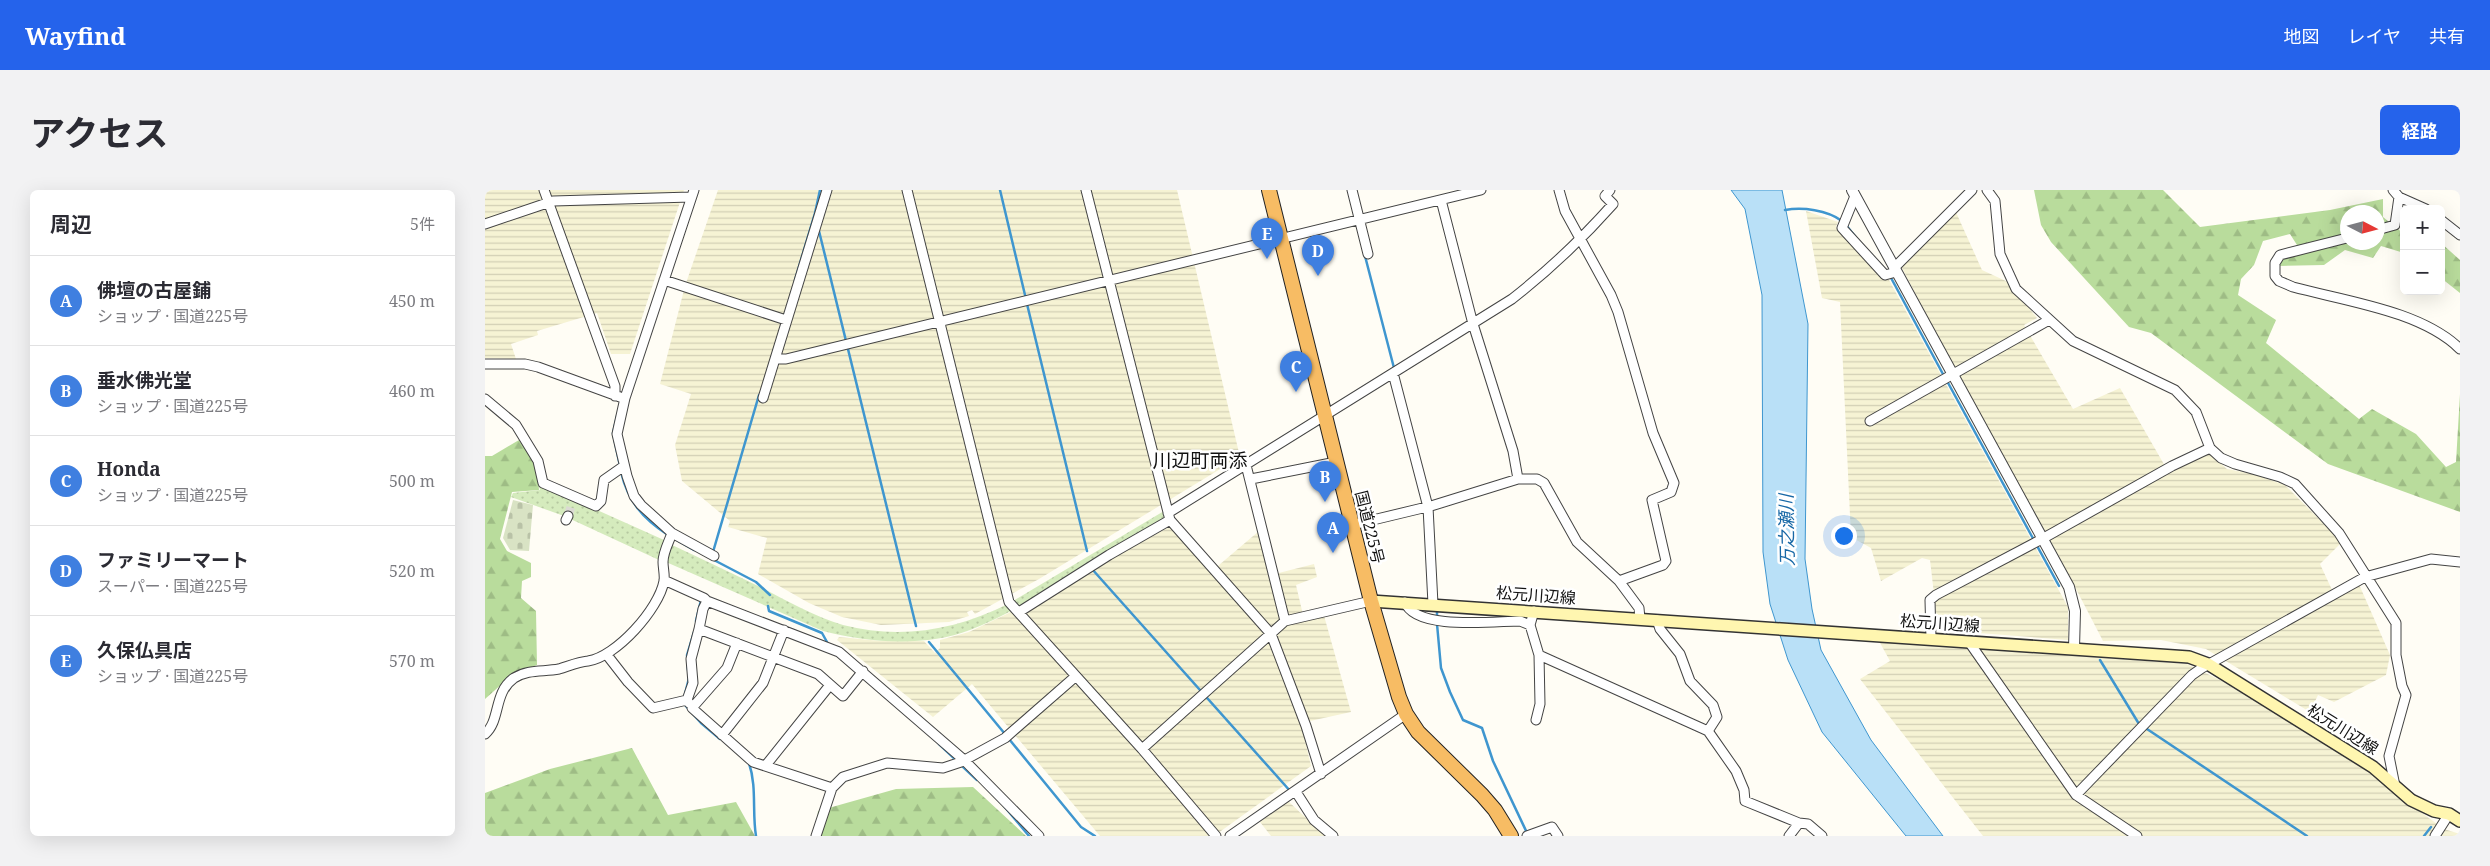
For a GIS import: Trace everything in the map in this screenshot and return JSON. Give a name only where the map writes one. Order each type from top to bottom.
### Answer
[{"type":"highway","name":"国道225号","points":[[1269,190],[1371,601],[1405,714],[1418,732],[1491,805],[1511,836]]},
{"type":"main road","name":"松元川辺線","points":[[1371,601],[2189,657],[2208,664],[2373,767],[2411,800],[2434,811],[2449,814],[2460,821]]},
{"type":"street","points":[[544,190],[551,201],[620,397]]},
{"type":"street","points":[[763,398],[775,359],[784,319],[827,190]]},
{"type":"street","points":[[907,190],[1009,602],[1142,749],[1215,836]]},
{"type":"street","points":[[1086,190],[1169,517],[1271,634],[1306,726],[1321,774]]},
{"type":"street","points":[[1352,190],[1357,219],[1368,254]]},
{"type":"street","points":[[775,359],[786,359],[1481,190]]},
{"type":"street","points":[[1559,190],[1565,211],[1579,241],[1611,295],[1618,312],[1653,433],[1675,483],[1671,492],[1651,500],[1666,561],[1663,566],[1619,581]]},
{"type":"street","points":[[1019,612],[1169,517],[1246,465],[1512,299],[1547,271],[1579,241],[1613,204],[1605,196],[1610,190]]},
{"type":"street","points":[[1892,272],[1972,190]]},
{"type":"street","points":[[1987,190],[1995,201],[2000,254],[2017,290],[2073,341],[2175,390],[2196,412],[2211,448],[2221,458],[2280,477],[2295,484],[2339,533],[2365,577],[2396,623],[2396,655],[2406,695],[2389,756],[2395,786]]},
{"type":"street","points":[[1853,192],[1841,228],[1892,272]]},
{"type":"street","points":[[1853,192],[1892,272],[2038,542],[2069,587],[2074,602],[2074,648]]},
{"type":"street","points":[[485,224],[551,201],[693,194],[664,280],[620,397],[617,434],[621,467],[641,505],[671,536],[714,556]]},
{"type":"street","points":[[2385,228],[2395,225],[2396,194],[2418,205]]},
{"type":"street","points":[[1441,200],[1473,324],[1513,451],[1518,479]]},
{"type":"street","points":[[2445,223],[2460,235]]},
{"type":"street","points":[[2340,240],[2280,255],[2275,263],[2275,276],[2279,281],[2293,287],[2416,320],[2439,331],[2460,349]]},
{"type":"street","points":[[664,280],[784,319]]},
{"type":"street","points":[[1870,421],[2049,320]]},
{"type":"street","points":[[485,364],[525,364],[538,367],[620,397]]},
{"type":"street","points":[[1393,373],[1430,506],[1433,604]]},
{"type":"street","points":[[485,399],[516,425],[538,461],[543,483],[574,501],[596,506],[601,501],[603,480],[621,467]]},
{"type":"street","points":[[1931,638],[1930,600],[2173,466],[2211,448]]},
{"type":"street","points":[[1251,479],[1336,462]]},
{"type":"street","points":[[1246,465],[1285,621]]},
{"type":"street","points":[[1352,525],[1430,506],[1518,479],[1537,479],[1544,483],[1577,542],[1619,581],[1639,608],[1640,619]]},
{"type":"street","points":[[485,734],[491,725],[503,689],[513,679],[523,673],[558,669],[573,663],[597,660],[607,655],[640,624],[664,580],[663,560],[671,536]]},
{"type":"street","points":[[2076,795],[2192,675],[2208,664],[2365,577],[2431,559],[2460,562]]},
{"type":"street","points":[[664,580],[707,601],[839,652],[863,671],[1039,836]]},
{"type":"street","points":[[690,704],[693,682],[691,659],[703,608],[707,601]]},
{"type":"street","points":[[1142,749],[1285,621],[1371,601]]},
{"type":"street","points":[[1405,602],[1407,608],[1414,613],[1440,622],[1520,621],[1530,625]]},
{"type":"street","points":[[1534,611],[1530,625],[1539,654],[1540,704],[1536,720]]},
{"type":"street","points":[[1657,620],[1660,629],[1680,654],[1690,682],[1716,709],[1717,717],[1708,732]]},
{"type":"street","points":[[699,628],[818,674],[843,696],[863,671]]},
{"type":"street","points":[[722,734],[753,698],[763,683],[784,630]]},
{"type":"street","points":[[1969,642],[2076,795],[2137,836]]},
{"type":"street","points":[[607,655],[628,682],[653,708],[690,704],[727,668],[737,643]]},
{"type":"street","points":[[1539,654],[1708,732],[1739,778],[1745,801],[1799,823],[1808,824],[1822,836]]},
{"type":"street","points":[[816,836],[832,788],[843,777],[887,763],[943,768],[961,762],[1007,736],[1076,676]]},
{"type":"street","points":[[765,764],[830,685]]},
{"type":"street","points":[[690,704],[753,762],[765,764],[832,788]]},
{"type":"street","points":[[1230,836],[1405,714]]},
{"type":"street","points":[[1293,793],[1314,820],[1333,836]]},
{"type":"street","points":[[2435,836],[2449,814]]},
{"type":"street","points":[[1789,836],[1799,823]]},
{"type":"street","points":[[1528,836],[1552,827],[1559,836]]},
{"type":"shaded area","points":[[485,190],[684,190],[630,354],[611,354],[597,313],[537,331],[538,335],[511,344],[516,359],[485,358]]},
{"type":"shaded area","points":[[718,190],[1177,190],[1240,457],[1039,579],[975,614],[972,610],[967,612],[969,616],[949,622],[881,625],[842,617],[809,603],[758,574],[767,538],[728,527],[730,521],[682,481],[675,445],[691,394],[660,384],[685,286]]},
{"type":"shaded area","points":[[1955,210],[1982,270],[2008,282],[2037,318],[2024,325],[2073,409],[2120,388],[2165,466],[2204,449],[2227,469],[2253,474],[2285,485],[2342,542],[2320,564],[2333,592],[2358,582],[2390,655],[2386,675],[2334,702],[2318,695],[2310,712],[2206,649],[2161,640],[2103,641],[2061,560],[1959,377],[1901,266]]},
{"type":"shaded area","points":[[1806,211],[1838,222],[1836,227],[1884,278],[1889,280],[2068,607],[2068,640],[1940,630],[1938,628],[1930,560],[1922,558],[1881,581],[1871,548],[1851,537],[1840,302],[1822,298]]},
{"type":"shaded area","points":[[1171,526],[1212,571],[1259,531],[1271,575],[1314,564],[1317,577],[1296,585],[1304,619],[1323,612],[1351,712],[1301,723],[1311,766],[1214,836],[1100,836],[972,684],[933,717],[837,640],[839,637],[881,641],[924,641],[935,653],[940,648],[940,640],[969,632],[1013,611],[1020,620],[1027,615],[1026,612],[1100,565]]},
{"type":"shaded area","points":[[1879,641],[2187,664],[2220,680],[2384,778],[2411,805],[2444,829],[2460,834],[2460,836],[1983,836],[1860,679],[1890,661]]},
{"type":"shaded area","points":[[1288,801],[1325,836],[1271,836],[1260,822]]},
{"type":"green space","points":[[2034,190],[2163,190],[2200,227],[2340,208],[2340,250],[2345,250],[2324,265],[2280,266],[2282,258],[2297,245],[2290,234],[2263,241],[2254,265],[2241,279],[2238,295],[2276,320],[2266,343],[2359,419],[2372,409],[2416,434],[2446,467],[2456,462],[2460,394],[2460,512],[2328,464],[2151,333],[2129,327],[2051,242],[2041,225]]},
{"type":"green space","points":[[2383,199],[2383,205],[2354,205]]},
{"type":"green space","points":[[2385,219],[2400,231],[2400,252],[2385,247]]},
{"type":"green space","points":[[2445,247],[2460,260],[2460,293],[2445,281]]},
{"type":"green space","points":[[2345,250],[2378,250],[2373,258]]},
{"type":"green space","points":[[519,440],[537,466],[539,490],[512,492],[500,539],[507,551],[531,563],[531,577],[522,581],[521,598],[536,611],[537,665],[513,674],[485,699],[485,456],[492,456]]},
{"type":"green space","points":[[539,484],[664,540],[659,560],[564,516],[511,497],[513,493],[540,490]]},
{"type":"green space","points":[[513,500],[533,505],[529,551],[510,550],[503,538]]},
{"type":"green space","points":[[1164,511],[1164,518],[1023,604],[970,630],[935,639],[916,641],[859,638],[823,631],[666,562],[670,544],[809,612],[843,625],[886,632],[927,630],[968,620],[1008,604]]},
{"type":"green space","points":[[632,748],[668,815],[736,802],[755,836],[485,836],[485,793],[550,769]]},
{"type":"green space","points":[[973,787],[1026,836],[815,836],[818,811],[896,789]]},
{"type":"water","name":"万之瀬川","points":[[1731,190],[1782,190],[1808,324],[1805,559],[1812,609],[1821,650],[1871,740],[1943,836],[1906,836],[1822,732],[1788,660],[1770,604],[1763,552],[1762,295],[1745,209]]},
{"type":"waterway","points":[[815,213],[820,190]]},
{"type":"waterway","points":[[1000,190],[1025,295]]},
{"type":"waterway","points":[[1785,210],[1815,210],[1829,214],[1842,221]]},
{"type":"waterway","points":[[795,280],[815,213]]},
{"type":"waterway","points":[[1846,225],[1858,240]]},
{"type":"waterway","points":[[819,231],[916,626]]},
{"type":"waterway","points":[[1365,256],[1394,368]]},
{"type":"waterway","points":[[1890,276],[1944,376]]},
{"type":"waterway","points":[[1027,304],[1087,551]]},
{"type":"waterway","points":[[1947,381],[2059,586]]},
{"type":"waterway","points":[[713,552],[759,395]]},
{"type":"waterway","points":[[617,416],[613,433],[620,466]]},
{"type":"waterway","points":[[621,472],[628,492],[637,508],[668,535]]},
{"type":"waterway","points":[[675,539],[694,550]]},
{"type":"waterway","points":[[712,559],[756,582],[770,595]]},
{"type":"waterway","points":[[1092,569],[1291,792]]},
{"type":"waterway","points":[[696,621],[701,600]]},
{"type":"waterway","points":[[768,606],[769,611],[822,633],[827,642]]},
{"type":"waterway","points":[[1437,611],[1437,617]]},
{"type":"waterway","points":[[1437,624],[1441,668],[1450,692],[1463,720],[1482,728],[1493,761],[1528,835]]},
{"type":"waterway","points":[[688,670],[687,655],[694,632]]},
{"type":"waterway","points":[[929,642],[1005,734]]},
{"type":"waterway","points":[[2100,660],[2139,724]]},
{"type":"waterway","points":[[685,694],[689,678]]},
{"type":"waterway","points":[[685,705],[701,723],[720,739]]},
{"type":"waterway","points":[[2144,727],[2307,836]]},
{"type":"waterway","points":[[1009,739],[1081,827],[1095,836]]},
{"type":"waterway","points":[[939,744],[957,761]]},
{"type":"waterway","points":[[749,763],[754,790],[756,836]]},
{"type":"waterway","points":[[961,765],[977,780]]},
{"type":"waterway","points":[[1004,806],[1029,836]]},
{"type":"waterway","points":[[2424,836],[2431,827]]},
{"type":"tunnel","points":[[568,516],[572,504]]},
{"type":"place","name":"久保仏具店","points":[[1267,259]]},
{"type":"place","name":"ファミリーマート","points":[[1318,276]]},
{"type":"place","name":"Honda","points":[[1296,392]]},
{"type":"place","name":"垂水佛光堂","points":[[1325,502]]},
{"type":"place","name":"佛壇の古屋鋪","points":[[1333,553]]},
{"type":"district","name":"川辺町両添","points":[[1200,460]]}]
